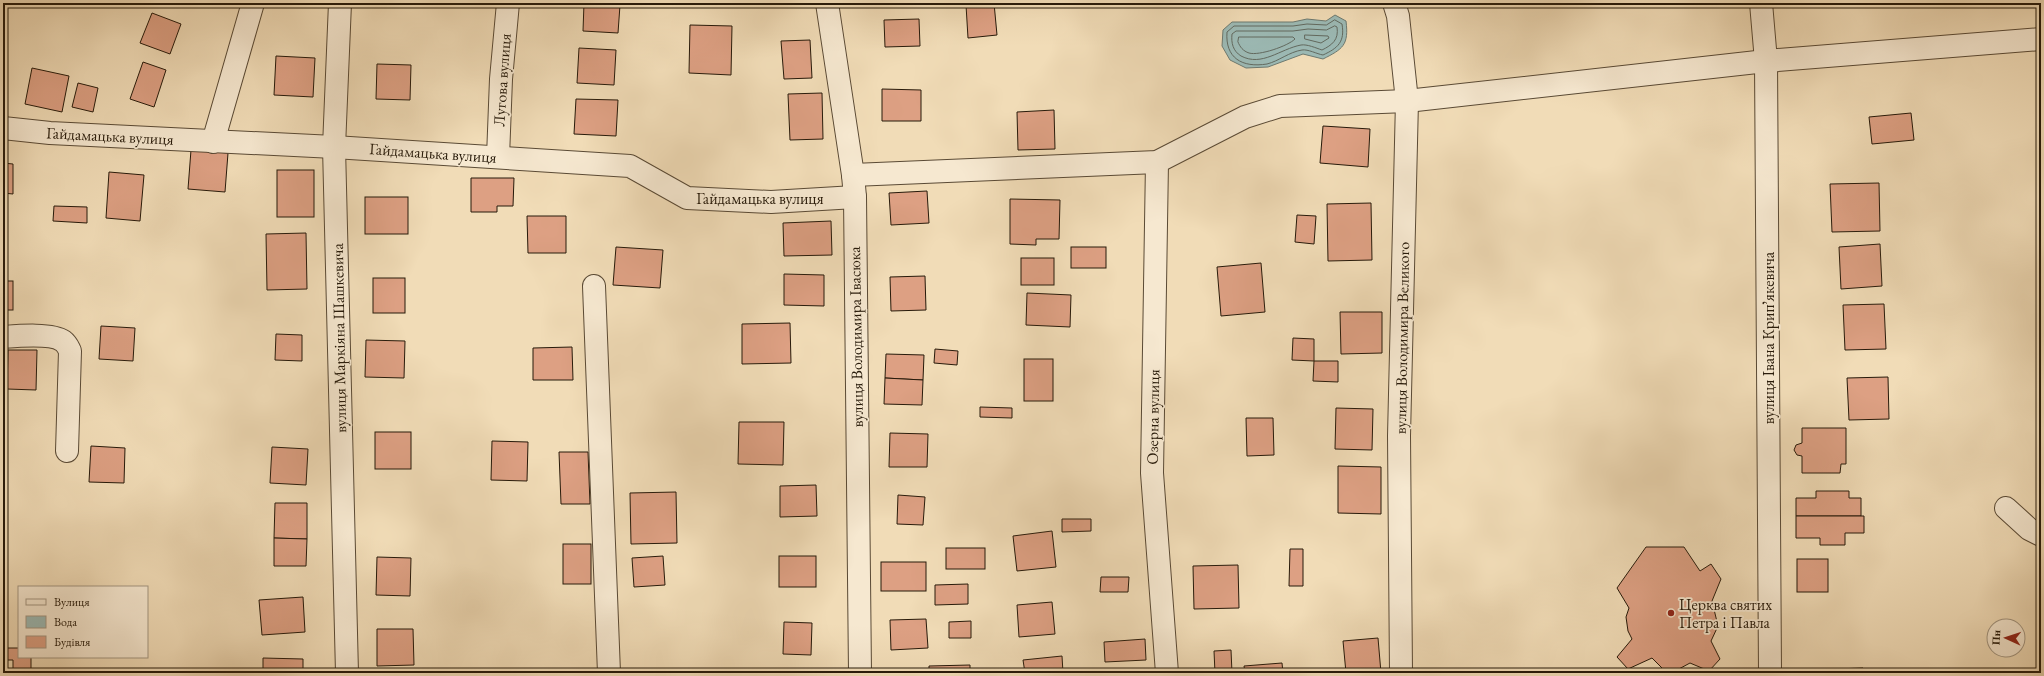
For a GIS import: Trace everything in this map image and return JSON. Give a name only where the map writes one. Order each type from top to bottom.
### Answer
[{"type":"street","points":[[213,142],[253,3]]},
{"type":"street","name":"вулиця Маркіяна Шашкевича","points":[[340,3],[334,147],[347,673]]},
{"type":"street","name":"Лугова вулиця","points":[[498,157],[501,79],[508,3]]},
{"type":"street","name":"вулиця Володимира Івасюка","points":[[827,3],[854,175],[860,673]]},
{"type":"street","name":"вулиця Володимира Великого","points":[[1394,3],[1398,16],[1406,102],[1399,436],[1401,673]]},
{"type":"street","name":"вулиця Івана Крипʼякевича","points":[[1761,3],[1766,61],[1770,673]]},
{"type":"street","points":[[854,175],[1157,162],[1245,117],[1280,106],[1406,102],[1766,61],[2041,39]]},
{"type":"street","name":"Гайдамацька вулиця","points":[[3,128],[50,133],[334,147],[630,166],[687,198],[771,202],[855,197]]},
{"type":"street","name":"Озерна вулиця","points":[[1157,162],[1152,473],[1167,673]]},
{"type":"street","points":[[594,286],[610,673]]},
{"type":"street","points":[[3,337],[49,337],[62,340],[67,344],[70,352],[68,451]]},
{"type":"street","points":[[2006,508],[2029,529],[2041,535]]},
{"type":"water","points":[[1335,15],[1346,21],[1347,29],[1345,41],[1340,49],[1323,59],[1303,54],[1268,67],[1246,68],[1230,60],[1222,46],[1223,30],[1232,22],[1293,22],[1307,19],[1326,21]]},
{"type":"building","points":[[584,3],[620,5],[618,33],[583,31]]},
{"type":"building","points":[[994,3],[997,35],[968,38],[966,5]]},
{"type":"building","points":[[152,13],[181,24],[170,54],[140,43]]},
{"type":"building","points":[[919,19],[920,46],[885,47],[884,20]]},
{"type":"building","points":[[690,25],[732,26],[731,75],[689,73]]},
{"type":"building","points":[[810,40],[812,78],[784,79],[781,41]]},
{"type":"building","points":[[579,48],[616,50],[614,85],[577,83]]},
{"type":"building","points":[[276,56],[315,58],[313,97],[274,95]]},
{"type":"building","points":[[143,62],[166,70],[154,107],[130,99]]},
{"type":"building","points":[[377,64],[411,65],[410,100],[376,99]]},
{"type":"building","points":[[32,68],[69,76],[62,112],[25,104]]},
{"type":"building","points":[[78,83],[98,88],[93,112],[72,107]]},
{"type":"building","points":[[882,89],[921,90],[921,121],[882,121]]},
{"type":"building","points":[[822,93],[823,139],[790,140],[788,94]]},
{"type":"building","points":[[576,99],[618,100],[616,136],[574,134]]},
{"type":"building","points":[[1054,110],[1055,149],[1018,150],[1017,112]]},
{"type":"building","points":[[1911,113],[1914,140],[1872,144],[1869,117]]},
{"type":"building","points":[[1323,126],[1370,129],[1368,167],[1320,163]]},
{"type":"building","points":[[191,150],[228,153],[225,192],[188,189]]},
{"type":"building","points":[[3,163],[13,164],[13,194],[3,193]]},
{"type":"building","points":[[277,170],[314,170],[314,217],[277,217]]},
{"type":"building","points":[[109,172],[144,175],[140,221],[106,218]]},
{"type":"building","points":[[471,178],[514,178],[513,206],[497,206],[497,212],[471,212]]},
{"type":"building","points":[[1879,183],[1880,231],[1832,232],[1830,184]]},
{"type":"building","points":[[927,191],[929,223],[891,225],[889,193]]},
{"type":"building","points":[[365,197],[408,197],[408,234],[365,234]]},
{"type":"building","points":[[1010,199],[1060,200],[1059,239],[1036,239],[1036,245],[1010,244]]},
{"type":"building","points":[[1371,203],[1372,260],[1328,261],[1327,204]]},
{"type":"building","points":[[54,206],[87,207],[87,223],[53,221]]},
{"type":"building","points":[[1297,215],[1316,216],[1314,244],[1295,242]]},
{"type":"building","points":[[527,216],[566,216],[566,253],[528,253]]},
{"type":"building","points":[[831,221],[832,255],[784,256],[783,223]]},
{"type":"building","points":[[306,233],[307,289],[267,290],[266,234]]},
{"type":"building","points":[[1880,244],[1882,286],[1841,289],[1839,247]]},
{"type":"building","points":[[616,247],[663,250],[660,288],[613,285]]},
{"type":"building","points":[[1071,247],[1106,247],[1106,268],[1071,268]]},
{"type":"building","points":[[1021,258],[1054,258],[1054,285],[1021,285]]},
{"type":"building","points":[[1261,263],[1265,312],[1221,316],[1217,267]]},
{"type":"building","points":[[784,274],[824,275],[824,306],[784,305]]},
{"type":"building","points":[[925,276],[926,310],[891,311],[890,277]]},
{"type":"building","points":[[373,278],[405,278],[405,313],[373,313]]},
{"type":"building","points":[[3,281],[13,281],[13,310],[3,310]]},
{"type":"building","points":[[1027,293],[1071,295],[1070,327],[1026,325]]},
{"type":"building","points":[[1884,304],[1886,349],[1845,350],[1843,305]]},
{"type":"building","points":[[1340,312],[1382,312],[1382,353],[1341,354]]},
{"type":"building","points":[[790,323],[791,363],[742,364],[742,324]]},
{"type":"building","points":[[101,326],[135,328],[133,361],[99,359]]},
{"type":"building","points":[[276,334],[302,335],[302,361],[275,360]]},
{"type":"building","points":[[1293,338],[1314,339],[1314,361],[1292,360]]},
{"type":"building","points":[[366,340],[405,341],[404,378],[365,377]]},
{"type":"building","points":[[572,347],[573,380],[533,380],[533,348]]},
{"type":"building","points":[[935,349],[958,351],[957,365],[934,363]]},
{"type":"building","points":[[8,350],[37,350],[36,390],[7,389]]},
{"type":"building","points":[[886,354],[924,355],[923,380],[885,378]]},
{"type":"building","points":[[1024,359],[1053,359],[1053,401],[1024,401]]},
{"type":"building","points":[[1314,361],[1338,361],[1338,382],[1313,381]]},
{"type":"building","points":[[1888,377],[1889,419],[1849,420],[1847,378]]},
{"type":"building","points":[[885,378],[923,380],[922,405],[884,404]]},
{"type":"building","points":[[980,407],[1012,408],[1012,418],[980,417]]},
{"type":"building","points":[[1336,408],[1373,409],[1372,450],[1335,449]]},
{"type":"building","points":[[1246,418],[1273,418],[1274,455],[1247,456]]},
{"type":"building","points":[[739,422],[784,422],[783,465],[738,464]]},
{"type":"building","points":[[1802,428],[1846,428],[1846,464],[1841,464],[1840,473],[1802,473],[1802,456],[1797,455],[1794,450],[1796,445],[1802,443]]},
{"type":"building","points":[[375,432],[411,432],[411,469],[375,469]]},
{"type":"building","points":[[890,433],[928,434],[927,467],[889,467]]},
{"type":"building","points":[[492,441],[528,442],[527,481],[491,480]]},
{"type":"building","points":[[91,446],[125,448],[124,483],[89,482]]},
{"type":"building","points":[[272,447],[308,449],[306,485],[270,483]]},
{"type":"building","points":[[559,452],[588,452],[590,504],[561,504]]},
{"type":"building","points":[[1338,466],[1381,467],[1381,514],[1338,513]]},
{"type":"building","points":[[816,485],[817,516],[780,517],[780,486]]},
{"type":"building","points":[[1816,491],[1849,491],[1849,498],[1861,498],[1861,516],[1796,516],[1796,498],[1816,498]]},
{"type":"building","points":[[676,492],[677,543],[631,544],[630,493]]},
{"type":"building","points":[[898,495],[925,497],[923,525],[897,524]]},
{"type":"building","points":[[275,503],[307,503],[307,539],[274,538]]},
{"type":"building","points":[[1796,516],[1864,516],[1864,533],[1845,533],[1845,545],[1820,545],[1820,538],[1796,538]]},
{"type":"building","points":[[1062,519],[1091,519],[1091,531],[1062,532]]},
{"type":"building","points":[[1052,531],[1056,567],[1017,571],[1013,536]]},
{"type":"building","points":[[274,538],[307,539],[306,566],[274,566]]},
{"type":"building","points":[[563,544],[591,544],[591,584],[563,584]]},
{"type":"building","name":"Церква святих Петра і Павла","points":[[1646,547],[1684,547],[1700,571],[1711,564],[1721,579],[1712,601],[1718,626],[1711,641],[1720,659],[1709,671],[1690,663],[1677,670],[1663,669],[1652,658],[1628,669],[1617,657],[1632,639],[1628,631],[1626,617],[1629,608],[1617,588]]},
{"type":"building","points":[[946,548],[985,548],[985,569],[946,569]]},
{"type":"building","points":[[1290,549],[1303,549],[1303,586],[1289,586]]},
{"type":"building","points":[[663,556],[665,585],[634,587],[632,558]]},
{"type":"building","points":[[779,556],[816,556],[816,587],[779,587]]},
{"type":"building","points":[[377,557],[411,558],[410,596],[376,595]]},
{"type":"building","points":[[1797,559],[1828,559],[1828,592],[1797,592]]},
{"type":"building","points":[[881,562],[926,562],[926,591],[881,591]]},
{"type":"building","points":[[1238,565],[1239,608],[1194,609],[1193,566]]},
{"type":"building","points":[[1101,577],[1129,577],[1128,592],[1100,592]]},
{"type":"building","points":[[968,584],[968,604],[935,605],[935,585]]},
{"type":"building","points":[[303,597],[305,632],[262,635],[259,600]]},
{"type":"building","points":[[1052,602],[1055,634],[1019,637],[1017,605]]},
{"type":"building","points":[[926,619],[928,648],[891,650],[890,620]]},
{"type":"building","points":[[971,621],[971,638],[949,638],[949,622]]},
{"type":"building","points":[[784,622],[812,623],[811,655],[783,654]]},
{"type":"building","points":[[377,629],[413,629],[414,665],[377,666]]},
{"type":"building","points":[[1378,638],[1381,673],[1346,673],[1343,641]]},
{"type":"building","points":[[1145,639],[1146,660],[1105,662],[1104,642]]},
{"type":"building","points":[[3,648],[18,648],[18,658],[31,658],[31,673],[13,673],[13,660],[3,660]]},
{"type":"building","points":[[1231,650],[1232,673],[1215,673],[1214,651]]},
{"type":"building","points":[[1062,656],[1063,673],[1025,673],[1023,660]]},
{"type":"building","points":[[263,658],[303,659],[303,673],[263,673]]},
{"type":"building","points":[[1282,663],[1283,673],[1245,673],[1244,666]]},
{"type":"building","points":[[970,665],[970,673],[929,673],[929,666]]},
{"type":"building","points":[[1863,668],[1864,673],[1807,673],[1807,670]]},
{"type":"place","name":"Церква святих Петра і Павла","points":[[1671,613]]}]
